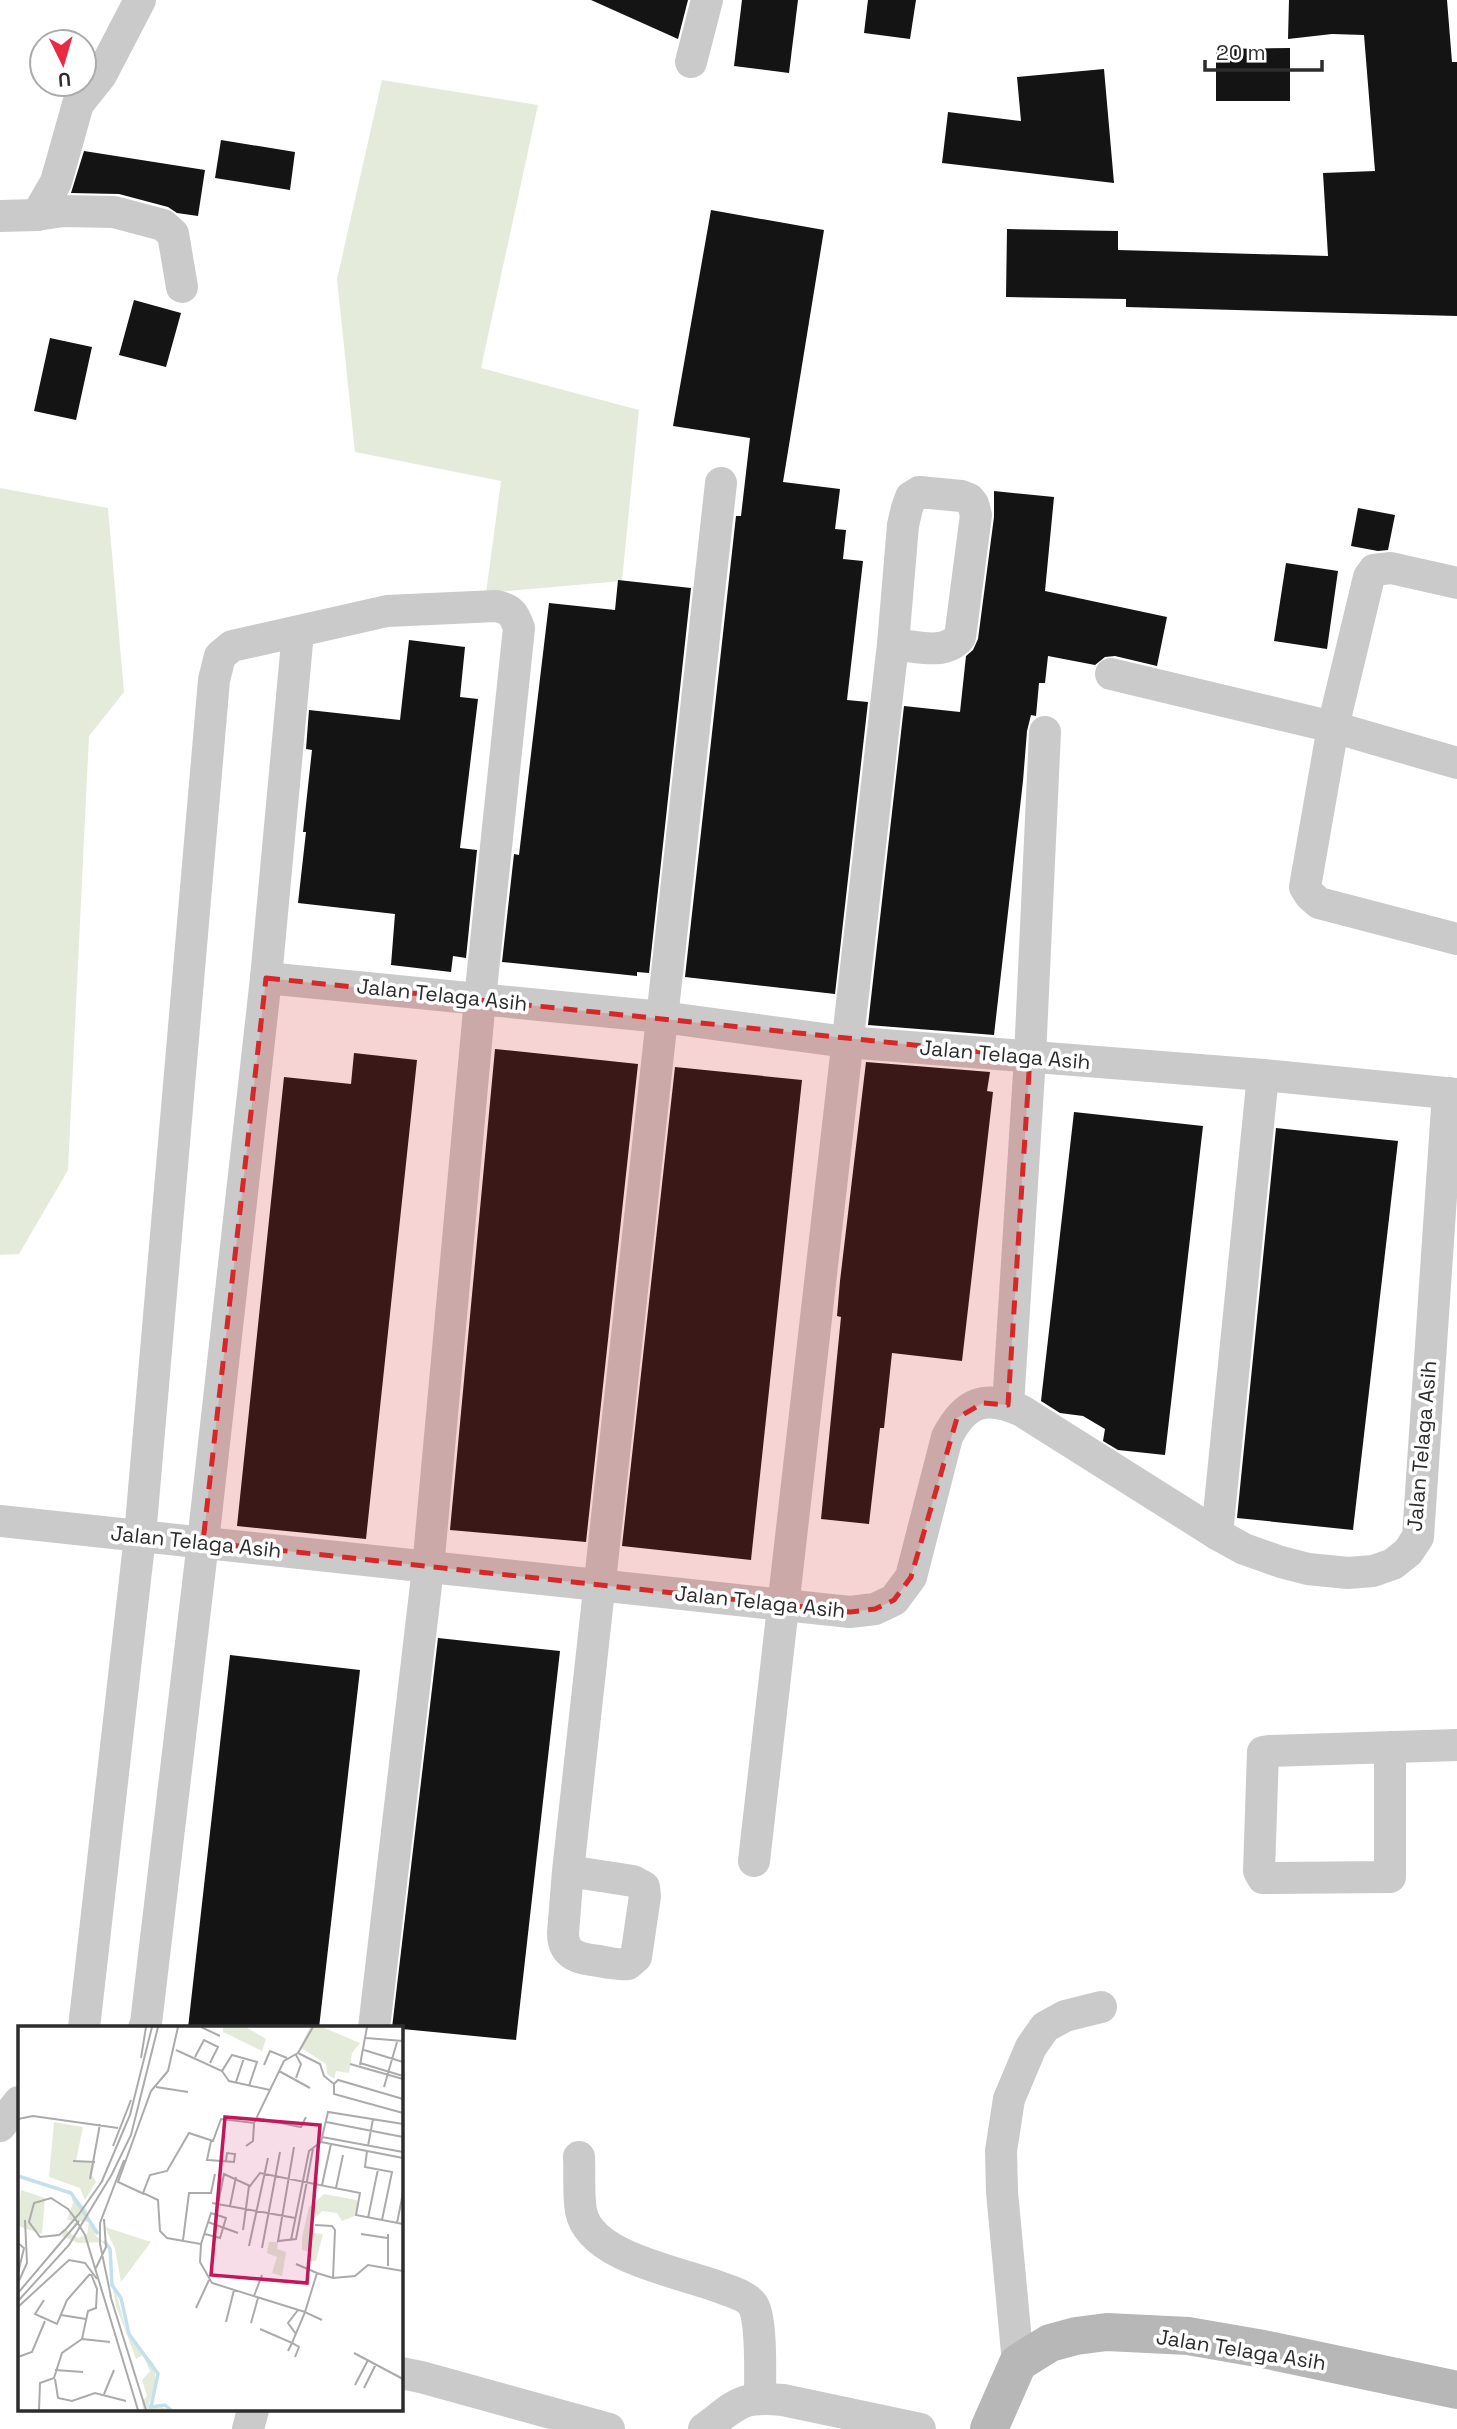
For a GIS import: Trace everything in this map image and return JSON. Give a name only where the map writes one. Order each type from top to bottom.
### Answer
[{"type":"street","points":[[37,215],[56,182],[78,104],[101,75],[140,0]]},
{"type":"street","points":[[691,62],[707,0]]},
{"type":"street","points":[[0,216],[64,211],[114,212],[163,225],[173,234],[182,287]]},
{"type":"street","points":[[568,1871],[722,483]]},
{"type":"street","points":[[754,1861],[893,645],[906,508],[911,497],[919,492],[969,499],[976,515],[960,637],[949,647],[940,649],[893,645]]},
{"type":"street","points":[[1457,583],[1391,568],[1374,570],[1369,577],[1333,727],[1305,887],[1319,903],[1457,939]]},
{"type":"street","points":[[84,2026],[140,1536],[214,680],[220,656],[232,646],[387,611],[496,606],[507,608],[514,615],[519,628],[480,999],[428,1568],[374,2026]]},
{"type":"street","points":[[145,2026],[203,1542],[266,978],[298,632]]},
{"type":"street","points":[[1111,674],[1333,727],[1457,763]]},
{"type":"street","points":[[1008,1405],[1030,1057],[1045,732]]},
{"type":"street","name":"Jalan Telaga Asih","points":[[0,1521],[850,1612],[876,1609],[894,1600],[911,1577],[947,1437],[957,1418],[968,1408],[984,1403],[1008,1405],[1022,1411],[1217,1534],[1244,1549],[1281,1562],[1308,1569],[1348,1573],[1373,1571],[1393,1564],[1408,1552],[1418,1537],[1452,1094],[1263,1075],[846,1042],[662,1017],[266,978]]},
{"type":"street","points":[[1217,1534],[1263,1075]]},
{"type":"street","points":[[1390,1747],[1390,1877],[1263,1878],[1259,1871],[1263,1752],[1390,1747],[1457,1745]]},
{"type":"street","points":[[989,2429],[1018,2363],[1002,2192],[1001,2151],[1009,2099],[1031,2047],[1045,2027],[1065,2016],[1101,2007]]},
{"type":"street","points":[[0,2126],[18,2103]]},
{"type":"street","points":[[579,2157],[582,2213],[589,2229],[608,2247],[723,2288],[742,2296],[753,2305],[757,2321],[760,2398]]},
{"type":"street","name":"Jalan Telaga Asih","points":[[1018,2363],[1050,2343],[1076,2336],[1107,2333],[1188,2336],[1457,2390]]},
{"type":"street","points":[[402,2373],[609,2429]]},
{"type":"street","points":[[704,2429],[742,2401],[760,2398],[783,2400],[920,2429]]},
{"type":"street","points":[[248,2429],[252,2412]]},
{"type":"highlighted area","points":[[266,978],[1030,1057],[1008,1405],[983,1403],[957,1418],[911,1577],[894,1600],[875,1609],[850,1612],[203,1542]]},
{"type":"green space","points":[[382,80],[538,105],[481,368],[639,410],[622,581],[486,593],[501,481],[355,452],[337,279]]},
{"type":"green space","points":[[0,488],[108,508],[124,692],[89,736],[68,1170],[19,1254],[0,1255]]},
{"type":"building","points":[[591,0],[688,0],[678,39]]},
{"type":"building","points":[[742,0],[798,0],[789,73],[734,66]]},
{"type":"building","points":[[868,0],[916,0],[910,39],[864,33]]},
{"type":"building","points":[[1289,0],[1447,0],[1452,62],[1457,62],[1457,316],[1126,307],[1126,299],[1006,297],[1007,229],[1118,231],[1118,250],[1328,256],[1323,173],[1375,171],[1364,35],[1332,34],[1288,39]]},
{"type":"building","points":[[1290,48],[1290,101],[1216,101],[1216,49]]},
{"type":"building","points":[[1104,69],[1114,183],[942,163],[948,112],[1021,121],[1017,77]]},
{"type":"building","points":[[221,140],[295,152],[290,190],[215,178]]},
{"type":"building","points":[[84,151],[205,170],[198,216],[177,213],[168,207],[119,194],[71,193]]},
{"type":"building","points":[[711,210],[824,230],[783,482],[840,489],[835,529],[846,530],[843,559],[863,561],[847,700],[868,702],[835,994],[685,977],[736,516],[741,516],[750,438],[673,426]]},
{"type":"building","points":[[134,300],[181,313],[166,367],[119,355]]},
{"type":"building","points":[[50,338],[92,347],[76,420],[34,411]]},
{"type":"building","points":[[994,491],[1054,497],[1045,591],[1167,617],[1157,666],[1115,656],[1105,657],[1095,665],[1048,656],[1045,683],[1039,683],[1036,716],[1031,715],[1027,731],[994,1035],[868,1025],[904,706],[960,712],[966,656],[973,650],[978,639],[994,517]]},
{"type":"building","points":[[1358,508],[1395,515],[1388,550],[1351,546]]},
{"type":"building","points":[[1286,563],[1338,571],[1327,649],[1274,641]]},
{"type":"building","points":[[618,580],[691,588],[649,973],[637,972],[637,976],[502,962],[514,854],[519,855],[549,603],[615,610]]},
{"type":"building","points":[[409,640],[465,647],[460,697],[478,699],[460,848],[477,850],[466,958],[453,956],[451,972],[391,965],[395,914],[298,903],[312,750],[306,749],[309,710],[400,720]]},
{"type":"building","points":[[495,1049],[638,1064],[586,1542],[450,1530]]},
{"type":"building","points":[[354,1053],[417,1060],[366,1539],[237,1526],[284,1077],[351,1084]]},
{"type":"building","points":[[866,1062],[990,1072],[987,1091],[993,1092],[962,1361],[892,1353],[869,1524],[821,1519],[841,1317],[837,1316],[840,1281]]},
{"type":"building","points":[[675,1067],[802,1080],[751,1560],[622,1546]]},
{"type":"building","points":[[1074,1112],[1203,1126],[1165,1455],[1118,1450],[1103,1441],[1105,1429],[1083,1416],[1060,1413],[1041,1401]]},
{"type":"building","points":[[1276,1128],[1398,1141],[1353,1530],[1237,1518]]},
{"type":"building","points":[[438,1638],[560,1651],[516,2040],[392,2026]]},
{"type":"building","points":[[230,1655],[360,1670],[319,2026],[188,2026]]}]
